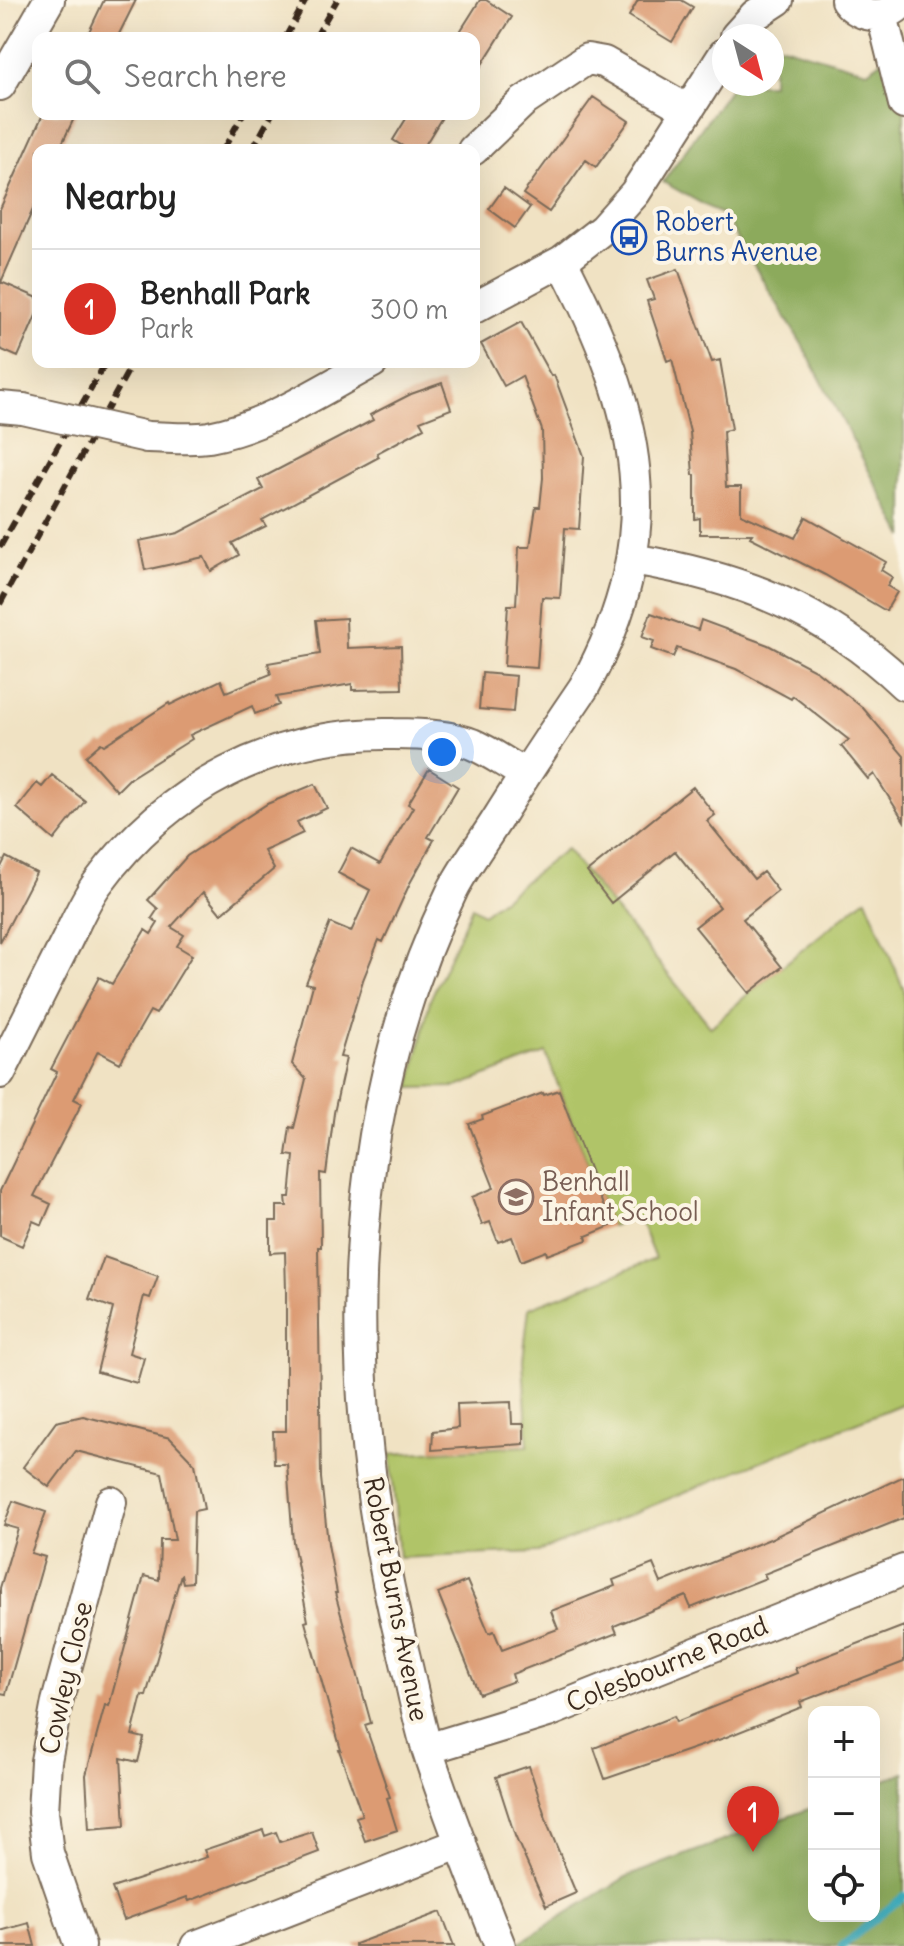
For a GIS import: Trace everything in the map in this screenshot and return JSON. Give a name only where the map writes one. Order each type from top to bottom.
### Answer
[{"type":"street","points":[[747,24],[778,0]]},
{"type":"street","points":[[846,0],[864,15],[893,8],[904,104]]},
{"type":"street","points":[[0,85],[47,1]]},
{"type":"street","points":[[479,144],[523,102],[587,59],[604,62],[688,110]]},
{"type":"street","points":[[480,305],[562,261],[603,229],[635,193],[712,73]]},
{"type":"street","name":"Robert Burns Avenue","points":[[500,1946],[427,1749],[382,1559],[367,1450],[360,1308],[366,1190],[381,1097],[417,972],[455,885],[601,657],[625,593],[632,559],[637,491],[629,423],[620,390],[601,343],[562,261]]},
{"type":"street","points":[[11,408],[147,437],[194,438],[225,433],[279,413],[362,368]]},
{"type":"street","points":[[632,559],[687,568],[778,599],[854,643],[904,685]]},
{"type":"street","points":[[0,1073],[94,888],[138,835],[163,812],[220,775],[283,748],[345,735],[377,733],[409,734],[471,744],[525,774]]},
{"type":"street","name":"Cowley Close","points":[[80,1946],[48,1853],[43,1812],[46,1761],[57,1702],[111,1502]]},
{"type":"street","name":"Colesbourne Road","points":[[427,1749],[548,1712],[904,1570]]},
{"type":"street","points":[[196,1946],[461,1843]]},
{"type":"green space","points":[[904,46],[904,537],[803,346],[724,216],[663,182],[724,96],[784,96],[784,47],[867,71]]},
{"type":"green space","points":[[566,849],[711,1027],[866,898],[904,990],[904,1403],[538,1552],[399,1558],[391,1454],[528,1446],[523,1360],[529,1308],[655,1259],[638,1217],[611,1226],[546,1053],[457,1087],[410,1088],[430,1000],[472,907],[483,914]]},
{"type":"green space","points":[[904,1773],[904,1946],[514,1946],[626,1877],[808,1809],[808,1922],[880,1922],[880,1782]]},
{"type":"building","points":[[104,0],[136,0],[120,32],[89,32]]},
{"type":"building","points":[[480,0],[486,0],[512,17],[480,68],[480,32],[460,32]]},
{"type":"building","points":[[638,0],[681,0],[693,7],[672,42],[629,16]]},
{"type":"building","points":[[593,97],[629,121],[596,167],[586,160],[549,212],[523,194]]},
{"type":"building","points":[[40,120],[73,120],[62,144],[32,144],[32,212],[1,282],[32,295],[32,325],[18,357],[0,349],[0,209]]},
{"type":"building","points":[[405,120],[440,120],[426,144],[399,144],[393,140]]},
{"type":"building","points":[[504,188],[530,207],[515,228],[489,209]]},
{"type":"building","points":[[678,269],[712,362],[720,360],[732,429],[723,431],[726,487],[741,487],[741,514],[795,538],[806,517],[886,562],[881,570],[892,577],[887,586],[897,592],[886,611],[825,575],[750,537],[752,534],[700,534],[700,518],[695,519],[695,475],[690,432],[672,359],[667,361],[647,301],[654,299],[647,280]]},
{"type":"building","points":[[521,322],[551,376],[554,375],[584,456],[579,529],[565,528],[560,598],[542,597],[537,668],[504,666],[508,605],[516,605],[519,547],[530,547],[536,507],[540,507],[542,430],[522,376],[504,386],[481,344]]},
{"type":"building","points":[[442,383],[451,409],[420,421],[424,428],[377,453],[379,457],[262,520],[266,526],[232,543],[239,555],[211,571],[204,557],[145,570],[139,541],[178,533],[263,489],[258,480],[373,420],[370,415],[411,394]]},
{"type":"building","points":[[651,613],[698,630],[701,620],[768,645],[817,671],[863,708],[904,756],[904,821],[874,774],[868,779],[841,746],[849,740],[793,696],[791,699],[736,669],[677,648],[673,657],[651,649],[654,641],[642,637]]},
{"type":"building","points":[[346,618],[347,648],[401,646],[402,689],[352,690],[352,684],[276,697],[279,705],[255,714],[252,706],[190,735],[192,739],[130,778],[117,791],[86,756],[101,743],[104,745],[169,703],[221,680],[226,692],[271,674],[268,663],[320,654],[316,620]]},
{"type":"building","points":[[482,673],[516,676],[513,712],[479,709]]},
{"type":"building","points":[[429,769],[458,787],[428,837],[434,840],[383,942],[379,940],[363,980],[340,1057],[346,1058],[334,1113],[326,1174],[320,1173],[321,1478],[328,1544],[335,1593],[371,1723],[365,1725],[390,1797],[387,1798],[397,1830],[365,1841],[356,1817],[362,1815],[339,1750],[305,1622],[308,1621],[293,1542],[287,1464],[274,1464],[273,1431],[286,1431],[286,1291],[285,1252],[270,1253],[270,1221],[277,1221],[277,1206],[287,1206],[286,1197],[290,1197],[294,1156],[286,1155],[290,1127],[294,1128],[306,1079],[292,1064],[313,985],[306,983],[330,923],[351,932],[370,890],[338,873],[351,848],[380,864],[413,807],[408,804]]},
{"type":"building","points":[[52,775],[85,801],[54,840],[17,808],[37,783],[42,787]]},
{"type":"building","points":[[315,784],[327,808],[297,822],[303,833],[264,851],[274,869],[221,914],[203,892],[171,927],[184,935],[177,946],[192,955],[156,1014],[150,1011],[120,1063],[98,1051],[74,1099],[82,1103],[34,1196],[51,1204],[42,1225],[33,1221],[22,1246],[0,1236],[0,1191],[57,1072],[51,1069],[99,977],[112,984],[145,930],[151,934],[158,923],[152,918],[158,909],[148,900],[187,856],[267,804]]},
{"type":"building","points":[[693,787],[715,815],[707,821],[754,879],[763,872],[778,891],[743,919],[782,967],[749,993],[695,927],[720,907],[675,851],[611,903],[587,872]]},
{"type":"building","points":[[6,857],[36,873],[0,942],[0,869]]},
{"type":"building","points":[[559,1090],[611,1226],[586,1236],[587,1240],[521,1261],[512,1237],[498,1242],[490,1222],[482,1225],[472,1197],[494,1188],[469,1124],[483,1119],[482,1116]]},
{"type":"building","points":[[104,1257],[158,1276],[150,1298],[144,1296],[129,1353],[144,1358],[137,1383],[97,1372],[113,1308],[89,1299]]},
{"type":"building","points":[[511,1402],[512,1424],[524,1424],[524,1444],[432,1450],[433,1431],[458,1428],[457,1404]]},
{"type":"building","points":[[83,1416],[170,1438],[195,1464],[204,1509],[194,1511],[192,1582],[183,1583],[181,1574],[146,1696],[142,1695],[132,1735],[144,1738],[138,1762],[121,1758],[125,1826],[89,1829],[86,1775],[105,1705],[109,1706],[144,1576],[159,1580],[160,1540],[175,1540],[162,1473],[76,1451],[49,1487],[23,1467],[56,1422]]},
{"type":"building","points":[[904,1476],[904,1518],[764,1574],[766,1578],[691,1608],[686,1596],[614,1626],[617,1633],[512,1674],[514,1681],[479,1694],[438,1593],[467,1581],[489,1633],[494,1631],[502,1650],[558,1629],[551,1611],[615,1586],[613,1580],[653,1564],[661,1583],[770,1539]]},
{"type":"building","points":[[13,1501],[46,1512],[31,1553],[45,1557],[6,1694],[0,1693],[0,1588],[18,1529],[4,1525]]},
{"type":"building","points":[[904,1626],[904,1662],[800,1702],[802,1707],[724,1738],[605,1779],[594,1748],[674,1716],[676,1722],[797,1673],[795,1668]]},
{"type":"building","points":[[529,1766],[549,1828],[576,1893],[546,1906],[515,1836],[496,1777]]},
{"type":"building","points":[[263,1830],[265,1836],[276,1832],[280,1842],[312,1832],[319,1852],[189,1901],[187,1897],[124,1920],[112,1888],[207,1857],[204,1850]]},
{"type":"building","points":[[441,1912],[454,1946],[355,1946],[355,1944]]},
{"type":"building","points":[[29,1923],[35,1946],[0,1946],[0,1931]]},
{"type":"waterway","points":[[842,1946],[904,1896]]},
{"type":"railway","points":[[288,32],[306,0]]},
{"type":"railway","points":[[318,32],[337,0]]},
{"type":"railway","points":[[226,144],[240,120]]},
{"type":"railway","points":[[255,144],[269,120]]},
{"type":"railway","points":[[0,547],[103,368]]},
{"type":"railway","points":[[0,604],[130,368]]},
{"type":"place","name":"Robert Burns Avenue","points":[[629,237]]},
{"type":"place","name":"Benhall Infant School","points":[[516,1197]]},
{"type":"place","name":"Benhall Park","points":[[753,1852]]}]
